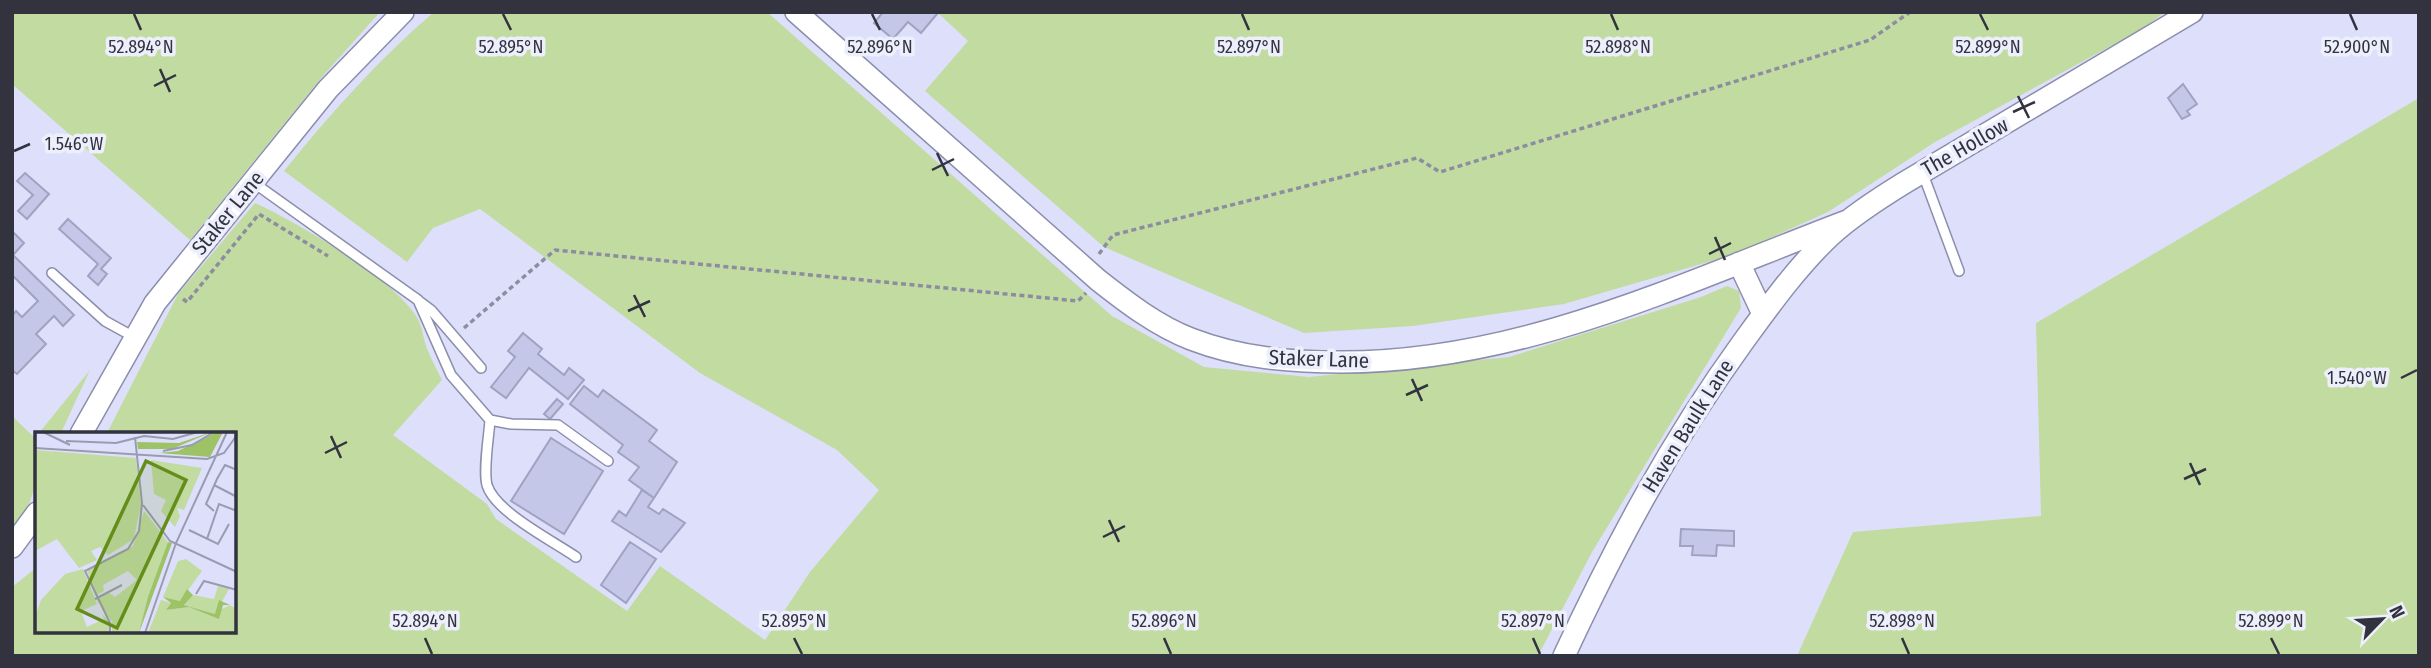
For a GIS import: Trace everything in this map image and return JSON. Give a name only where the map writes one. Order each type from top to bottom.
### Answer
[{"type":"street","name":"Staker Lane","points":[[81,432],[134,337],[168,287],[328,89],[403,12]]},
{"type":"street","name":"Staker Lane","points":[[796,12],[1092,275],[1146,315],[1190,339],[1288,362],[1368,362],[1440,356],[1520,340],[1616,311],[1847,221]]},
{"type":"street","name":"The Hollow","points":[[1847,221],[1922,172],[2192,12]]},
{"type":"street","name":"Haven Baulk Lane","points":[[1564,656],[1631,517],[1717,377],[1803,264],[1847,221]]},
{"type":"street","points":[[1739,263],[1763,314]]},
{"type":"street","points":[[12,547],[35,516]]},
{"type":"lane","points":[[1922,172],[1959,271]]},
{"type":"lane","points":[[253,182],[431,310],[481,368]]},
{"type":"lane","points":[[52,273],[105,321],[134,337]]},
{"type":"lane","points":[[418,300],[442,360],[490,420],[511,424],[558,425],[608,461]]},
{"type":"lane","points":[[490,420],[486,484],[493,497],[510,513],[576,557]]},
{"type":"path","points":[[453,335],[474,321],[555,250],[1078,301],[1113,235],[1417,158],[1440,172],[1870,40],[1910,12]]},
{"type":"path","points":[[168,287],[187,302],[259,214],[336,261]]},
{"type":"green space","points":[[12,12],[380,12],[322,77],[190,240],[12,84]]},
{"type":"green space","points":[[434,12],[767,12],[1112,316],[1204,367],[1309,377],[1509,357],[1701,297],[1727,286],[1739,291],[1741,308],[1592,552],[1538,656],[12,656],[12,587],[35,569],[35,633],[236,633],[236,432],[108,432],[178,294],[255,203],[295,223],[342,252],[387,285],[416,316],[442,380],[393,435],[487,504],[496,519],[627,611],[660,566],[765,640],[810,572],[879,490],[837,450],[700,373],[480,209],[433,228],[407,262],[284,171],[355,88]]},
{"type":"green space","points":[[937,12],[2165,12],[2142,29],[1935,142],[1828,212],[1732,255],[1564,304],[1413,326],[1304,333],[1104,247],[925,91],[968,41]]},
{"type":"green space","points":[[2419,98],[2419,656],[1797,656],[1853,532],[2041,516],[2036,323]]},
{"type":"green space","points":[[90,370],[61,432],[40,432]]},
{"type":"green space","points":[[12,416],[35,438],[35,485],[27,508],[12,528]]},
{"type":"building","points":[[883,12],[937,14],[921,33],[908,22],[893,39],[874,23]]},
{"type":"building","points":[[2183,84],[2197,104],[2187,111],[2190,115],[2182,119],[2168,98]]},
{"type":"building","points":[[25,173],[49,194],[27,219],[18,211],[33,195],[17,181]]},
{"type":"building","points":[[68,219],[111,258],[101,269],[107,274],[98,285],[88,276],[98,264],[59,229]]},
{"type":"building","points":[[12,231],[24,243],[13,255],[74,315],[63,326],[54,316],[36,334],[46,344],[17,374],[12,370],[12,316],[16,311],[22,317],[38,301],[12,275]]},
{"type":"building","points":[[523,333],[542,349],[538,354],[564,375],[569,368],[584,380],[568,399],[529,368],[506,398],[491,387],[515,357],[508,351]]},
{"type":"building","points":[[584,386],[598,397],[603,390],[657,430],[649,441],[677,462],[654,498],[629,480],[639,467],[618,452],[623,445],[570,404]]},
{"type":"building","points":[[557,399],[563,404],[550,419],[544,414]]},
{"type":"building","points":[[551,438],[603,471],[564,534],[511,501]]},
{"type":"building","points":[[642,490],[654,498],[648,507],[659,514],[663,509],[685,523],[661,552],[612,521],[619,511],[626,516]]},
{"type":"building","points":[[1681,529],[1734,531],[1734,546],[1717,545],[1716,556],[1692,555],[1693,546],[1680,546]]},
{"type":"building","points":[[630,542],[656,559],[626,603],[601,585]]}]
